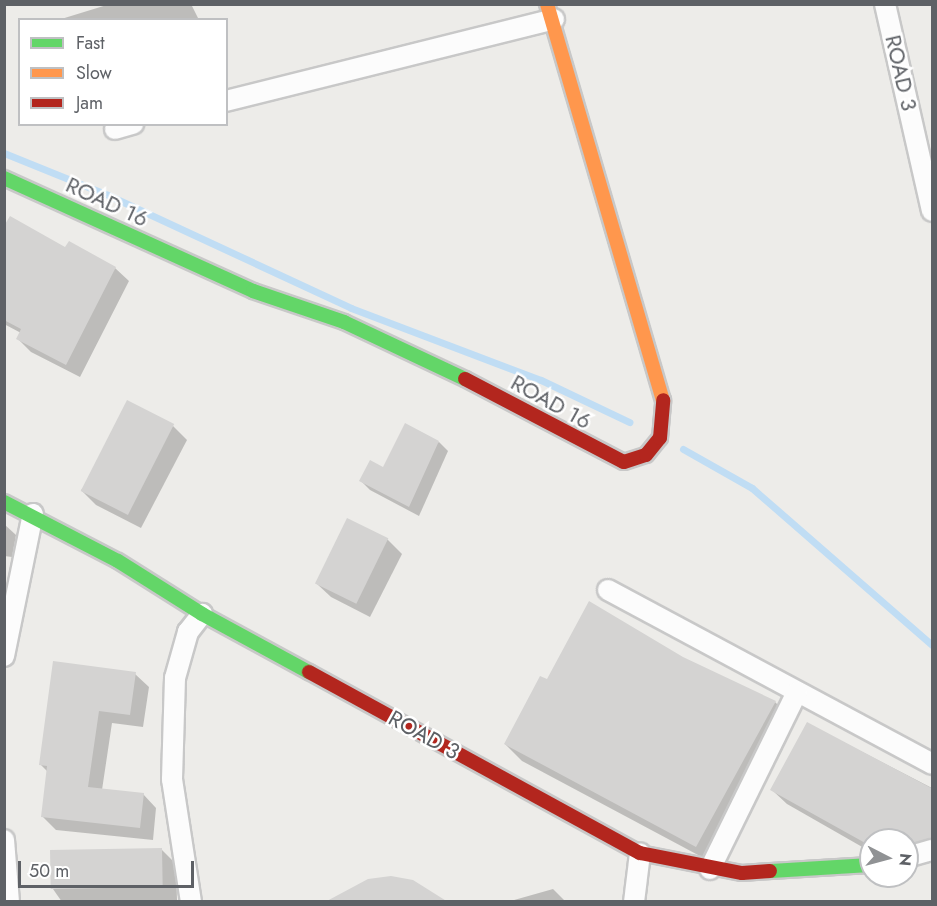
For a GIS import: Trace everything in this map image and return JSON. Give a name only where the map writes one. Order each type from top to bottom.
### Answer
[{"type":"street","name":"ROAD 3","points":[[885,4],[933,211]]},
{"type":"street","points":[[228,100],[550,12]]},
{"type":"street","name":"ROAD 16","points":[[4,178],[253,291],[344,322],[500,396],[590,447],[624,462],[646,455],[660,438],[664,410],[661,386],[550,12]]},
{"type":"street","name":"ROAD 3","points":[[4,502],[33,514],[118,561],[202,614],[640,853],[711,869],[742,873],[859,866]]},
{"type":"street","points":[[4,656],[33,514]]},
{"type":"street","points":[[608,591],[933,764]]},
{"type":"street","points":[[191,902],[172,779],[175,678],[188,632],[202,614]]},
{"type":"street","points":[[711,869],[797,692]]},
{"type":"street","points":[[4,840],[9,902]]},
{"type":"street","points":[[634,902],[640,853]]},
{"type":"building","points":[[10,216],[65,247],[69,241],[116,267],[66,365],[16,339],[21,329],[4,320],[4,226]]},
{"type":"building","points":[[127,400],[174,424],[128,515],[81,491]]},
{"type":"building","points":[[405,423],[439,441],[409,507],[359,481],[370,460],[383,467]]},
{"type":"building","points":[[347,518],[388,538],[356,604],[315,584]]},
{"type":"building","points":[[589,601],[683,657],[776,701],[696,847],[504,744],[540,676],[547,679]]},
{"type":"building","points":[[53,661],[136,672],[130,715],[99,711],[88,787],[144,793],[140,828],[41,817],[47,766],[39,765]]},
{"type":"building","points":[[807,722],[933,789],[933,838],[919,842],[919,828],[859,828],[859,840],[770,790]]},
{"type":"building","points":[[162,848],[163,887],[51,889],[50,850]]},
{"type":"building","points":[[391,876],[413,880],[448,902],[325,902],[368,879]]},
{"type":"waterway","points":[[4,153],[108,195],[351,308],[541,380],[629,422]]},
{"type":"waterway","points":[[683,449],[752,488],[932,645]]},
{"type":"traffic: fast","points":[[4,178],[253,291],[344,322],[465,379]]},
{"type":"traffic: fast","points":[[4,502],[118,561],[202,614],[309,672]]},
{"type":"traffic: fast","points":[[770,871],[859,866]]},
{"type":"traffic: slow","points":[[547,4],[663,400]]},
{"type":"traffic: jam","points":[[465,379],[624,462],[646,455],[660,438],[663,400]]},
{"type":"traffic: jam","points":[[309,672],[640,853],[742,873],[770,871]]}]
